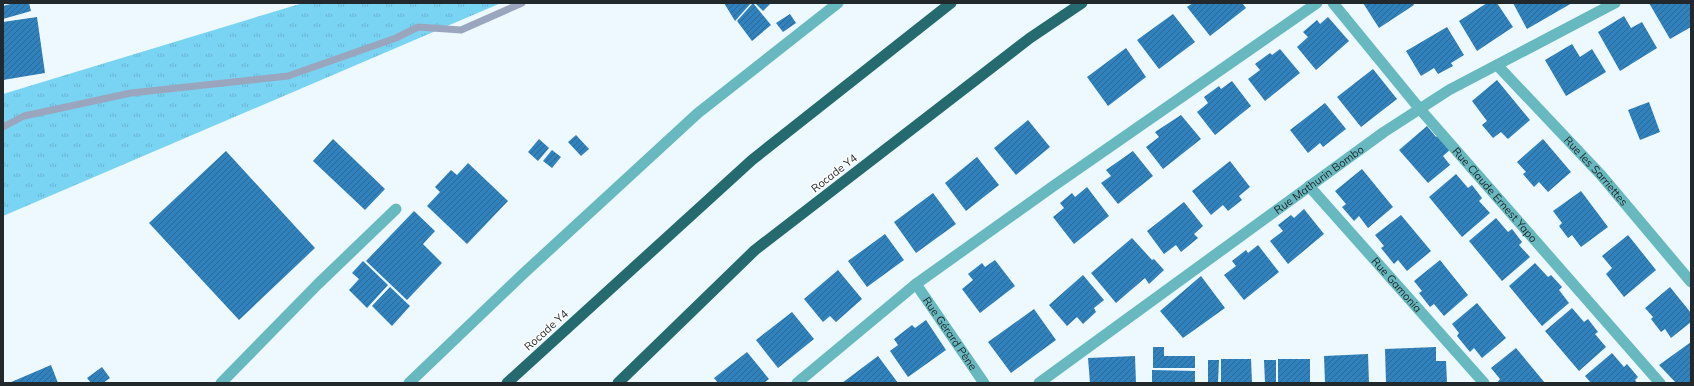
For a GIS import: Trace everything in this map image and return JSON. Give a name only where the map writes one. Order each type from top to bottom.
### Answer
[{"type":"highway","name":"Rocade Y4","points":[[508,383],[752,160],[950,3]]},
{"type":"highway","name":"Rocade Y4","points":[[618,383],[755,250],[1030,38],[1082,3]]},
{"type":"street","points":[[409,383],[523,274],[698,113],[838,3]]},
{"type":"street","points":[[797,383],[916,284],[1058,183],[1317,3]]},
{"type":"street","name":"Rue Claude Ernest Yapo","points":[[1333,3],[1419,108],[1660,383]]},
{"type":"street","name":"Rue Mathurin Bombo","points":[[1039,383],[1309,186],[1419,108],[1449,90],[1615,3]]},
{"type":"street","name":"Rue les Sarriettes","points":[[1497,65],[1601,175],[1691,282]]},
{"type":"street","name":"Rue Gamonia","points":[[1309,186],[1484,383]]},
{"type":"street","points":[[221,383],[318,284],[396,209]]},
{"type":"street","name":"Rue Gérard Pène","points":[[916,284],[984,383]]},
{"type":"green space","points":[[303,3],[501,3],[3,216],[3,94]]},
{"type":"building","points":[[14,3],[29,3],[31,11],[3,19],[3,6]]},
{"type":"building","points":[[724,3],[751,3],[735,21]]},
{"type":"building","points":[[753,3],[771,25],[752,41],[737,21]]},
{"type":"building","points":[[755,3],[771,3],[763,11]]},
{"type":"building","points":[[1193,3],[1242,3],[1246,8],[1210,36],[1187,7]]},
{"type":"building","points":[[1363,3],[1413,3],[1414,5],[1379,28]]},
{"type":"building","points":[[1487,3],[1497,3],[1513,27],[1477,51],[1459,21]]},
{"type":"building","points":[[1513,3],[1572,3],[1527,29]]},
{"type":"building","points":[[1649,3],[1691,3],[1691,27],[1670,39]]},
{"type":"building","points":[[790,14],[796,23],[783,32],[776,23]]},
{"type":"building","points":[[1173,14],[1195,42],[1159,69],[1137,40]]},
{"type":"building","points":[[1624,16],[1631,28],[1642,22],[1657,48],[1620,71],[1598,32]]},
{"type":"building","points":[[37,17],[45,73],[3,80],[3,22]]},
{"type":"building","points":[[1328,17],[1349,41],[1316,70],[1297,47],[1308,37],[1303,32],[1317,20],[1320,24]]},
{"type":"building","points":[[1447,27],[1464,55],[1451,63],[1453,66],[1438,74],[1434,68],[1421,76],[1406,51]]},
{"type":"building","points":[[1572,44],[1580,57],[1592,49],[1606,72],[1566,96],[1545,60]]},
{"type":"building","points":[[1126,48],[1146,77],[1108,106],[1087,77]]},
{"type":"building","points":[[1280,49],[1300,73],[1265,101],[1248,79],[1260,70],[1255,64],[1270,53],[1272,55]]},
{"type":"building","points":[[1373,69],[1397,99],[1361,127],[1337,97]]},
{"type":"building","points":[[1497,80],[1530,120],[1508,139],[1501,132],[1493,138],[1482,125],[1487,121],[1472,101]]},
{"type":"building","points":[[1232,81],[1251,106],[1215,135],[1197,112],[1208,103],[1204,97],[1219,86],[1221,89]]},
{"type":"building","points":[[1649,102],[1660,132],[1640,140],[1628,110]]},
{"type":"building","points":[[1325,103],[1346,129],[1323,147],[1320,143],[1308,153],[1290,130]]},
{"type":"building","points":[[1181,115],[1201,139],[1163,169],[1146,147],[1159,137],[1155,132]]},
{"type":"building","points":[[1028,120],[1050,147],[1016,175],[994,148]]},
{"type":"building","points":[[1427,126],[1436,137],[1439,134],[1451,149],[1443,156],[1450,165],[1428,183],[1399,150]]},
{"type":"building","points":[[576,135],[589,149],[581,156],[568,142]]},
{"type":"building","points":[[333,139],[385,189],[365,210],[313,161]]},
{"type":"building","points":[[539,139],[549,148],[538,161],[528,152]]},
{"type":"building","points":[[1543,139],[1571,172],[1548,192],[1539,182],[1534,187],[1523,174],[1526,172],[1517,162]]},
{"type":"building","points":[[552,150],[561,157],[552,168],[543,161]]},
{"type":"building","points":[[226,151],[315,248],[239,320],[149,223]]},
{"type":"building","points":[[1133,151],[1153,176],[1118,204],[1101,183],[1111,176],[1106,170]]},
{"type":"building","points":[[977,157],[999,185],[966,211],[945,183]]},
{"type":"building","points":[[1230,161],[1250,187],[1239,196],[1242,200],[1228,211],[1223,205],[1211,215],[1192,191]]},
{"type":"building","points":[[468,163],[508,201],[467,244],[427,206],[440,192],[435,187],[451,170],[457,175]]},
{"type":"building","points":[[1362,169],[1393,207],[1368,228],[1359,216],[1354,221],[1342,207],[1346,204],[1335,191]]},
{"type":"building","points":[[1456,174],[1468,188],[1472,185],[1482,198],[1479,201],[1490,213],[1462,237],[1429,197]]},
{"type":"building","points":[[1087,187],[1109,216],[1074,244],[1053,217],[1064,208],[1060,203],[1072,193],[1075,197]]},
{"type":"building","points":[[1581,191],[1608,227],[1581,247],[1572,235],[1568,238],[1559,226],[1562,223],[1553,211]]},
{"type":"building","points":[[933,193],[956,224],[916,253],[894,222]]},
{"type":"building","points":[[1184,202],[1203,226],[1194,234],[1198,238],[1181,252],[1176,245],[1164,254],[1147,231]]},
{"type":"building","points":[[1304,209],[1324,234],[1288,264],[1270,241],[1283,231],[1278,225],[1291,215],[1294,218]]},
{"type":"building","points":[[414,211],[435,231],[423,244],[442,263],[407,300],[366,261]]},
{"type":"building","points":[[1401,215],[1431,251],[1407,271],[1398,260],[1394,264],[1381,248],[1384,246],[1375,235]]},
{"type":"building","points":[[1496,218],[1508,232],[1512,229],[1522,242],[1519,245],[1530,257],[1502,281],[1469,241]]},
{"type":"building","points":[[885,234],[904,260],[867,287],[848,261]]},
{"type":"building","points":[[1628,235],[1656,270],[1624,297],[1606,274],[1612,268],[1602,256]]},
{"type":"building","points":[[1132,238],[1152,260],[1154,259],[1164,270],[1149,284],[1145,278],[1116,303],[1091,273]]},
{"type":"building","points":[[1258,245],[1279,272],[1244,300],[1224,275],[1236,266],[1232,261],[1246,250],[1248,253]]},
{"type":"building","points":[[995,260],[1015,286],[980,313],[962,289],[973,280],[968,274],[982,263],[985,267]]},
{"type":"building","points":[[1440,260],[1468,295],[1444,316],[1434,304],[1430,307],[1419,293],[1422,291],[1414,281]]},
{"type":"building","points":[[363,261],[388,285],[367,308],[349,290],[359,279],[352,273]]},
{"type":"building","points":[[1535,263],[1548,277],[1551,275],[1562,287],[1559,290],[1569,303],[1542,326],[1509,286]]},
{"type":"building","points":[[838,270],[862,299],[836,322],[830,316],[823,322],[804,299]]},
{"type":"building","points":[[1083,275],[1104,300],[1094,308],[1096,312],[1083,324],[1077,317],[1067,326],[1049,305]]},
{"type":"building","points":[[1201,276],[1225,308],[1183,338],[1160,311]]},
{"type":"building","points":[[390,287],[410,306],[392,326],[372,306]]},
{"type":"building","points":[[1670,287],[1691,313],[1691,322],[1671,338],[1665,329],[1661,332],[1651,319],[1653,317],[1645,308]]},
{"type":"building","points":[[1477,303],[1506,338],[1482,358],[1474,348],[1470,352],[1457,336],[1459,333],[1452,324]]},
{"type":"building","points":[[1572,308],[1584,322],[1588,319],[1598,332],[1595,334],[1606,347],[1579,371],[1545,331]]},
{"type":"building","points":[[1034,309],[1056,340],[1011,373],[988,342]]},
{"type":"building","points":[[792,312],[814,339],[778,368],[756,340]]},
{"type":"building","points":[[926,320],[946,350],[908,377],[890,351],[898,345],[894,339],[912,325],[915,328]]},
{"type":"building","points":[[1691,342],[1691,383],[1676,383],[1659,365]]},
{"type":"building","points":[[1153,347],[1164,347],[1164,356],[1195,356],[1195,368],[1153,368]]},
{"type":"building","points":[[1436,347],[1436,361],[1446,361],[1447,383],[1386,383],[1385,349]]},
{"type":"building","points":[[1516,348],[1545,383],[1497,383],[1500,379],[1491,368]]},
{"type":"building","points":[[747,352],[769,379],[764,383],[718,383],[714,378]]},
{"type":"building","points":[[1612,353],[1624,367],[1627,364],[1638,377],[1635,380],[1637,383],[1591,383],[1585,376]]},
{"type":"building","points":[[1368,354],[1369,383],[1325,383],[1324,356]]},
{"type":"building","points":[[878,356],[898,383],[842,383]]},
{"type":"building","points":[[1135,356],[1136,383],[1090,383],[1088,358]]},
{"type":"building","points":[[1221,359],[1251,359],[1252,383],[1221,383]]},
{"type":"building","points":[[1278,359],[1310,359],[1310,383],[1278,383]]},
{"type":"building","points":[[1208,360],[1219,360],[1218,383],[1208,383]]},
{"type":"building","points":[[1264,360],[1276,360],[1276,383],[1265,383]]},
{"type":"building","points":[[51,365],[58,383],[9,383]]},
{"type":"building","points":[[102,367],[110,378],[103,383],[91,383],[87,378]]},
{"type":"building","points":[[1152,370],[1195,371],[1195,383],[1152,383]]},
{"type":"waterway","points":[[3,127],[24,116],[131,93],[288,76],[396,38],[418,27],[461,30],[522,3]]}]
